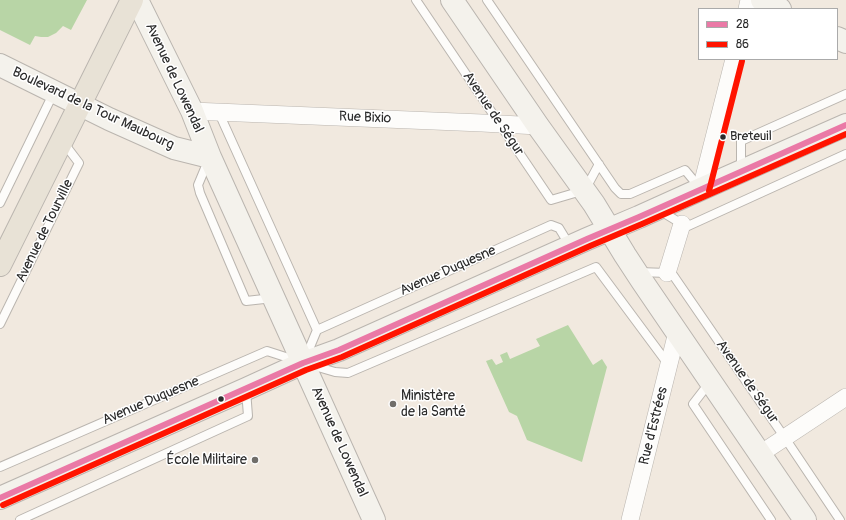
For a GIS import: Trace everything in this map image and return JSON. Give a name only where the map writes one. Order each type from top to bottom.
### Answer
[{"type":"main road","name":"Avenue de Tourville","points":[[3,253],[62,140],[132,0]]},
{"type":"street","name":"Avenue de Lowendal","points":[[137,0],[192,111],[210,157],[374,520]]},
{"type":"street","name":"Avenue de Ségur","points":[[452,0],[538,126],[585,190],[636,272],[805,520]]},
{"type":"street","points":[[762,0],[778,8]]},
{"type":"street","points":[[701,189],[734,60]]},
{"type":"street","name":"Boulevard de la Tour Maubourg","points":[[0,64],[109,119],[174,148],[210,157]]},
{"type":"street","name":"Rue Bixio","points":[[192,111],[538,126]]},
{"type":"street","name":"Avenue Duquesne","points":[[0,498],[303,363],[339,350],[570,246],[846,125]]},
{"type":"street","points":[[667,273],[682,224]]},
{"type":"street","name":"Rue d'Estrées","points":[[630,520],[677,332]]},
{"type":"street","points":[[760,454],[846,397]]},
{"type":"lane","name":"Avenue de Ségur","points":[[416,0],[551,200],[585,190]]},
{"type":"lane","points":[[487,0],[615,188],[621,194],[630,194],[685,170],[701,189]]},
{"type":"lane","points":[[0,203],[54,92]]},
{"type":"lane","points":[[741,171],[741,141],[846,94]]},
{"type":"lane","name":"Avenue de Lowendal","points":[[219,113],[317,330]]},
{"type":"lane","name":"Avenue de Tourville","points":[[0,324],[79,163],[62,140]]},
{"type":"lane","points":[[657,209],[688,226],[846,154]]},
{"type":"lane","points":[[585,190],[599,164]]},
{"type":"lane","name":"Avenue Duquesne","points":[[317,330],[551,225],[559,228],[570,246]]},
{"type":"lane","points":[[317,330],[303,363],[335,372],[348,373],[596,267],[669,366]]},
{"type":"lane","points":[[636,272],[667,273]]},
{"type":"lane","name":"Avenue de Ségur","points":[[667,273],[673,275],[840,520]]},
{"type":"lane","name":"Avenue Duquesne","points":[[0,466],[267,351],[303,363]]},
{"type":"lane","points":[[710,381],[693,404],[772,520]]},
{"type":"lane","points":[[20,520],[248,416],[246,389]]},
{"type":"green space","points":[[0,0],[87,0],[71,30],[63,26],[56,33],[48,37],[35,36],[30,45],[0,30]]},
{"type":"green space","points":[[568,325],[593,365],[602,359],[607,367],[582,462],[527,440],[517,416],[509,412],[486,361],[492,359],[496,365],[503,362],[500,355],[507,352],[510,359],[540,346],[536,339]]},
{"type":"transit line","name":"86","points":[[709,191],[742,61]]},
{"type":"transit line","name":"28","points":[[0,498],[303,363],[339,350],[846,125]]},
{"type":"transit line","name":"86","points":[[3,505],[306,370],[342,357],[846,134]]},
{"type":"place","name":"Breteuil","points":[[723,137]]},
{"type":"place","name":"Ministère de la Santé","points":[[393,404]]},
{"type":"place","name":"École Militaire","points":[[255,460]]}]
